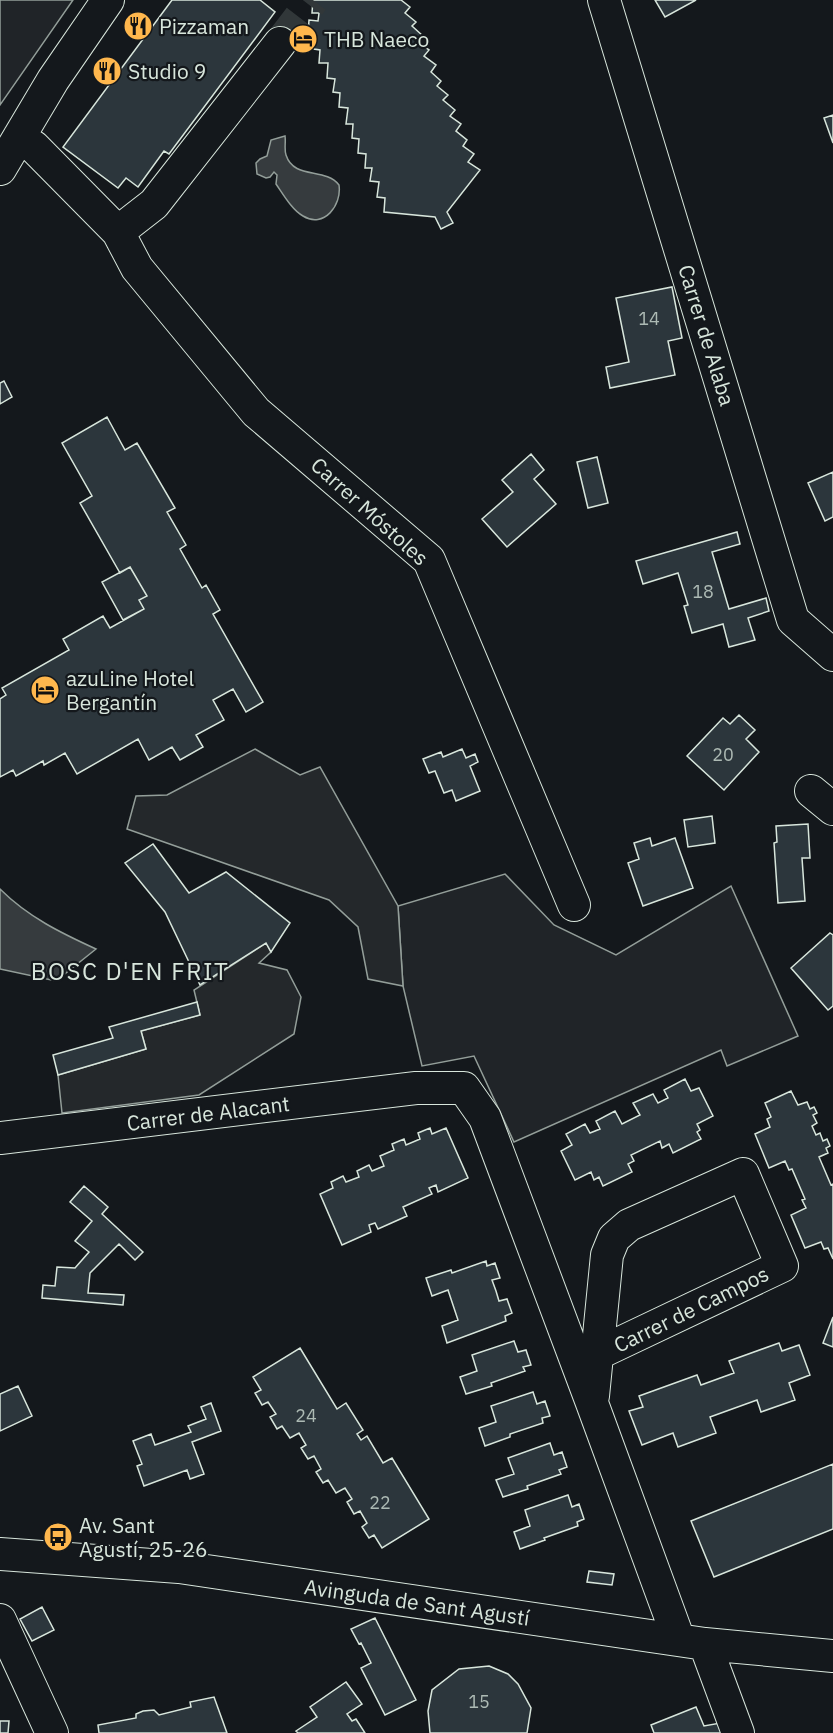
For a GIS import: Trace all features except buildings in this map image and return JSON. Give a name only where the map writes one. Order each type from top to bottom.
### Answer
[{"type":"street","points":[[0,169],[53,80],[108,0]]},
{"type":"street","name":"Carrer de Alaba","points":[[604,0],[793,620],[833,655]]},
{"type":"street","points":[[118,232],[154,204],[280,42]]},
{"type":"street","name":"Carrer Móstoles","points":[[19,136],[34,147],[118,232],[137,268],[256,412],[429,560],[574,905]]},
{"type":"street","name":"Carrer de Alacant","points":[[0,1138],[416,1088],[464,1088],[485,1118]]},
{"type":"street","name":"Carrer de Campos","points":[[485,1118],[592,1403],[692,1642],[738,1733]]},
{"type":"street","name":"Carrer de Campos","points":[[592,1403],[607,1255],[614,1238],[629,1225],[743,1174],[782,1266],[597,1354]]},
{"type":"street","name":"Avinguda de Sant Agustí","points":[[0,1554],[179,1567],[692,1642],[833,1656]]},
{"type":"street","points":[[0,1620],[52,1733]]},
{"type":"shaded area","points":[[0,0],[73,0],[0,105]]},
{"type":"shaded area","points":[[285,136],[285,153],[290,163],[303,171],[326,176],[339,185],[338,200],[330,213],[324,217],[311,219],[295,210],[276,184],[277,175],[274,172],[266,178],[257,174],[256,163],[267,156],[271,140]]},
{"type":"shaded area","points":[[255,749],[300,775],[320,767],[398,906],[403,986],[368,979],[358,927],[329,900],[127,829],[136,796],[167,795]]},
{"type":"shaded area","points":[[505,874],[554,925],[616,955],[731,886],[798,1036],[727,1066],[721,1050],[514,1142],[474,1056],[422,1066],[403,986],[398,906]]},
{"type":"shaded area","points":[[0,889],[33,916],[96,949],[56,981],[0,969]]},
{"type":"shaded area","points":[[266,943],[271,952],[259,963],[287,970],[301,997],[294,1034],[199,1095],[62,1113],[58,1075],[146,1049],[141,1031],[200,1015],[194,990]]},
{"type":"tunnel","points":[[280,43],[313,0]]},
{"type":"place","name":"Pizzaman","points":[[138,26]]},
{"type":"place","name":"THB Naeco","points":[[303,39]]},
{"type":"place","name":"Studio 9","points":[[107,71]]},
{"type":"place","name":"azuLine Hotel Bergantín","points":[[45,690]]},
{"type":"place","name":"Av. Sant Agustí, 25-26","points":[[58,1537]]},
{"type":"district","name":"BOSC D'EN FRIT","points":[[130,971]]}]
